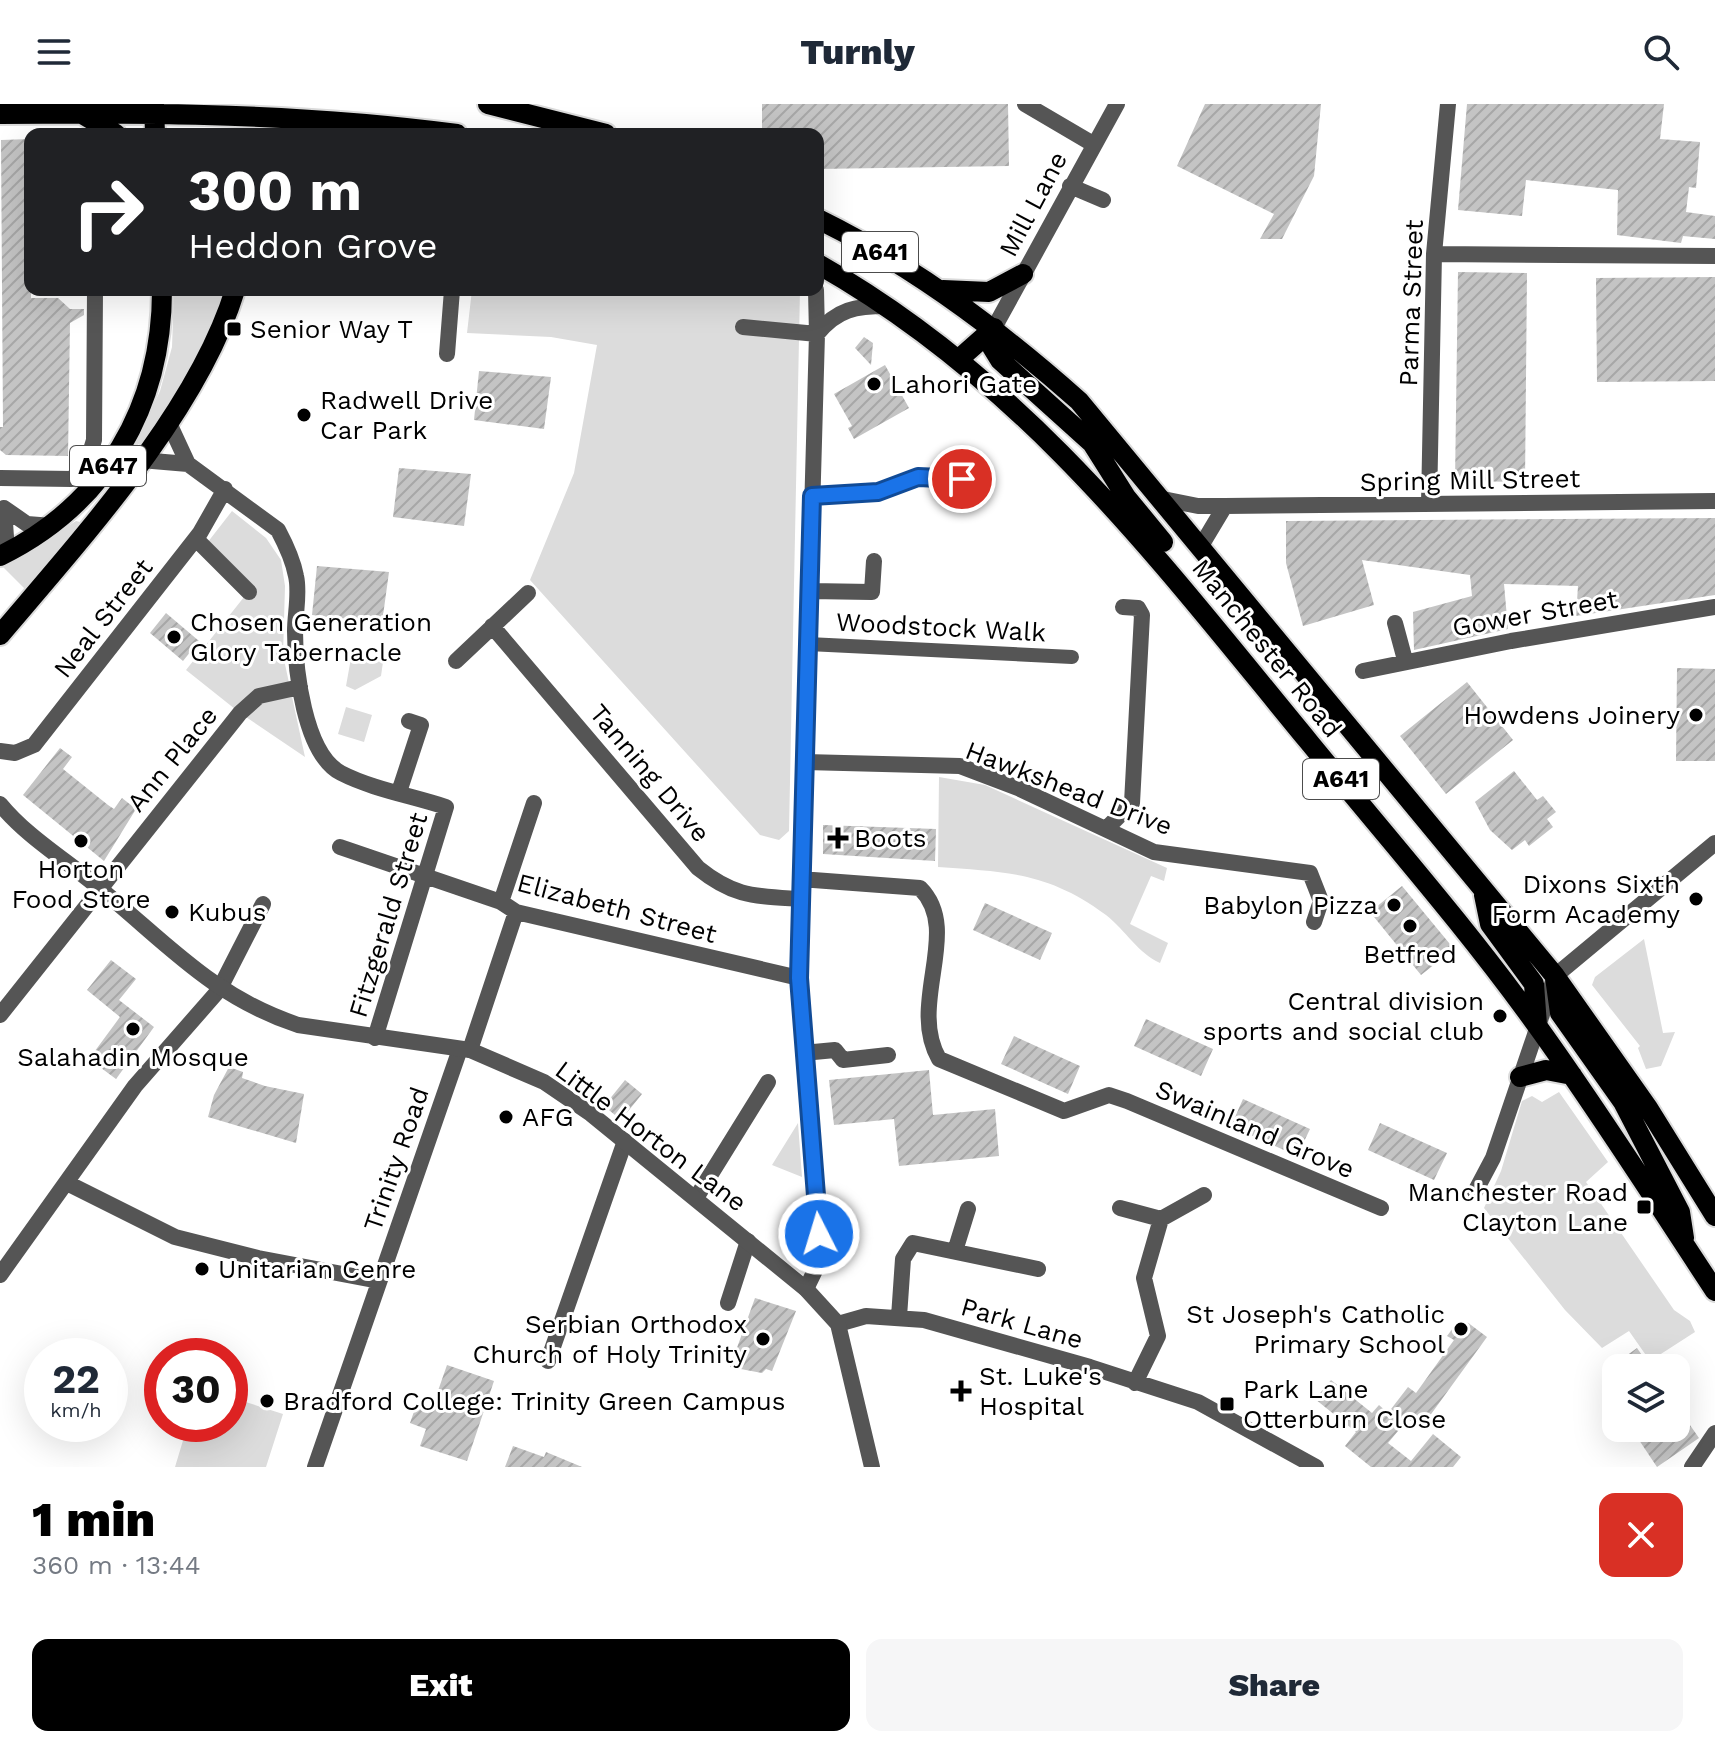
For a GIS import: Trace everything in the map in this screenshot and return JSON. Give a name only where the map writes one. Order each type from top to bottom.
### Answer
[{"type":"main road","points":[[488,104],[582,128]]},
{"type":"main road","points":[[154,108],[155,128]]},
{"type":"main road","points":[[0,114],[154,108],[394,128]]},
{"type":"main road","points":[[80,113],[106,128]]},
{"type":"main road","points":[[331,128],[341,123]]},
{"type":"main road","name":"Manchester Road","points":[[824,222],[862,241],[994,328],[1079,401],[1555,976],[1648,1108],[1715,1216]]},
{"type":"main road","name":"Manchester Road","points":[[824,268],[887,306],[959,359],[1025,415],[1106,497],[1355,796],[1537,1025],[1715,1291]]},
{"type":"main road","points":[[939,290],[989,292],[1023,274]]},
{"type":"main road","name":"A647","points":[[0,553],[53,526],[101,476],[131,430],[149,386],[162,336],[162,296]]},
{"type":"main road","name":"A647","points":[[0,635],[169,423],[201,369],[232,296]]},
{"type":"main road","points":[[959,359],[994,328]]},
{"type":"main road","points":[[994,328],[992,347],[1000,360],[1092,443],[1126,497],[1175,558],[1187,594]]},
{"type":"main road","points":[[1483,891],[1490,924],[1534,984],[1537,1025]]},
{"type":"main road","points":[[1555,976],[1560,1013],[1623,1102],[1680,1212],[1685,1246]]},
{"type":"main road","points":[[1520,1077],[1546,1070],[1572,1075]]},
{"type":"street","points":[[1025,104],[1093,144]]},
{"type":"street","name":"Mill Lane","points":[[994,328],[1117,104]]},
{"type":"street","name":"Parma Street","points":[[1429,504],[1434,254],[1448,104]]},
{"type":"street","points":[[1070,186],[1103,200]]},
{"type":"street","points":[[1434,254],[1715,256]]},
{"type":"street","points":[[0,478],[72,479],[87,463],[94,440],[95,296]]},
{"type":"street","points":[[447,354],[452,296]]},
{"type":"street","points":[[806,1289],[821,1258],[799,978],[816,296]]},
{"type":"street","points":[[817,334],[833,316],[848,309],[887,306]]},
{"type":"street","points":[[743,327],[817,334]]},
{"type":"street","points":[[169,423],[188,464]]},
{"type":"street","points":[[141,460],[188,464],[278,530],[287,546],[297,578],[295,632],[300,687],[308,722],[318,747],[338,772],[399,792],[421,725],[409,721]]},
{"type":"street","points":[[812,496],[878,492],[918,477],[984,480]]},
{"type":"street","name":"Neal Street","points":[[0,751],[15,753],[34,745],[196,539],[213,516],[225,489]]},
{"type":"street","name":"Spring Mill Street","points":[[1163,499],[1198,506],[1715,501]]},
{"type":"street","points":[[2,505],[27,524],[53,526]]},
{"type":"street","points":[[0,553],[6,537],[2,505]]},
{"type":"street","points":[[1201,546],[1225,506]]},
{"type":"street","points":[[196,539],[249,592]]},
{"type":"street","points":[[810,591],[872,592],[874,561]]},
{"type":"street","points":[[456,661],[528,593]]},
{"type":"street","points":[[1106,829],[1132,803],[1142,615],[1138,608],[1123,607]]},
{"type":"street","name":"Gower Street","points":[[1363,671],[1405,660],[1715,607]]},
{"type":"street","points":[[1395,623],[1405,660]]},
{"type":"street","name":"Tanning Drive","points":[[492,626],[698,868],[722,887],[753,896],[800,899]]},
{"type":"street","name":"Woodstock Walk","points":[[808,644],[1072,657]]},
{"type":"street","name":"Ann Place","points":[[0,1015],[240,713],[259,696],[300,687]]},
{"type":"street","name":"Hawkshead Drive","points":[[805,762],[960,766],[1018,788],[1154,852],[1310,867],[1321,901],[1314,922]]},
{"type":"street","name":"Fitzgerald Street","points":[[375,1038],[446,807],[399,792]]},
{"type":"street","points":[[501,902],[534,803]]},
{"type":"street","name":"Little Horton Lane","points":[[0,804],[33,836],[100,888],[219,990],[271,1016],[298,1025],[465,1050],[544,1082],[625,1141],[806,1289],[838,1324],[872,1467]]},
{"type":"street","points":[[1475,1192],[1493,1158],[1555,976],[1715,843]]},
{"type":"street","name":"Elizabeth Street","points":[[340,847],[501,902],[516,912],[799,978]]},
{"type":"street","name":"Swainland Grove","points":[[800,879],[920,888],[934,906],[937,938],[927,1023],[928,1040],[939,1059],[1064,1111],[1109,1095],[1381,1208]]},
{"type":"street","points":[[0,1275],[135,1086],[219,990],[263,904]]},
{"type":"street","name":"Trinity Road","points":[[316,1465],[379,1281],[516,912]]},
{"type":"street","points":[[803,1053],[835,1050],[843,1060],[888,1055]]},
{"type":"street","points":[[696,1198],[768,1082]]},
{"type":"street","points":[[548,1361],[625,1141]]},
{"type":"street","points":[[67,1183],[175,1237],[258,1258],[379,1281]]},
{"type":"street","points":[[1120,1208],[1161,1219],[1204,1195]]},
{"type":"street","points":[[955,1251],[968,1209]]},
{"type":"street","points":[[1135,1383],[1158,1336],[1144,1278],[1161,1219]]},
{"type":"street","points":[[728,1303],[748,1241]]},
{"type":"street","points":[[899,1317],[903,1259],[913,1243],[1038,1269]]},
{"type":"street","name":"Park Lane","points":[[838,1324],[866,1316],[924,1320],[1135,1383],[1198,1402],[1316,1467]]},
{"type":"street","points":[[1692,1467],[1715,1433]]},
{"type":"shaded area","points":[[174,296],[223,296],[172,402],[146,439],[134,447],[160,391],[172,347]]},
{"type":"shaded area","points":[[471,296],[800,296],[789,831],[779,840],[760,835],[530,580],[574,473],[597,345],[551,337],[467,333]]},
{"type":"shaded area","points":[[232,511],[266,538],[281,560],[285,586],[283,655],[305,757],[240,713],[186,670],[248,592],[204,547]]},
{"type":"shaded area","points":[[76,521],[80,522],[25,589],[3,567]]},
{"type":"shaded area","points":[[351,658],[383,662],[381,676],[355,690],[346,686]]},
{"type":"shaded area","points":[[346,707],[372,715],[364,742],[338,734]]},
{"type":"shaded area","points":[[939,777],[985,785],[1167,868],[1164,881],[1151,876],[1130,924],[1168,943],[1160,963],[1145,954],[1106,915],[1065,890],[1006,873],[938,867]]},
{"type":"shaded area","points":[[1644,939],[1663,1033],[1675,1032],[1661,1066],[1646,1069],[1638,1048],[1640,1046],[1592,985],[1595,977]]},
{"type":"shaded area","points":[[1559,1092],[1608,1162],[1586,1182],[1674,1310],[1690,1321],[1695,1332],[1661,1354],[1645,1354],[1629,1331],[1602,1348],[1565,1310],[1484,1208],[1501,1171],[1522,1101],[1532,1096],[1542,1102]]},
{"type":"shaded area","points":[[798,1123],[802,1177],[772,1165]]},
{"type":"shaded area","points":[[248,1403],[283,1414],[266,1467],[175,1467],[183,1442],[248,1442]]},
{"type":"building","points":[[762,104],[1008,104],[1009,166],[824,169],[824,128],[762,128]]},
{"type":"building","points":[[1205,104],[1321,104],[1314,176],[1282,239],[1260,239],[1274,214],[1177,166]]},
{"type":"building","points":[[1467,104],[1664,104],[1660,139],[1700,142],[1696,188],[1689,187],[1686,212],[1715,216],[1715,239],[1683,236],[1681,243],[1617,235],[1618,190],[1526,180],[1522,216],[1458,210]]},
{"type":"building","points":[[24,139],[24,296],[58,298],[70,309],[84,309],[84,315],[70,323],[68,456],[6,455],[0,450],[0,427],[3,427],[1,140]]},
{"type":"building","points":[[1458,272],[1527,273],[1525,482],[1455,481]]},
{"type":"building","points":[[1715,277],[1715,381],[1597,382],[1596,278]]},
{"type":"building","points":[[864,337],[873,343],[871,365],[855,348]]},
{"type":"building","name":"Lahori Gate","points":[[885,365],[909,408],[854,439],[848,428],[852,426],[834,394]]},
{"type":"building","points":[[479,371],[551,377],[544,429],[474,420]]},
{"type":"building","points":[[399,468],[471,474],[464,526],[393,517]]},
{"type":"building","points":[[1715,518],[1715,595],[1576,616],[1578,586],[1504,584],[1508,629],[1414,650],[1413,612],[1472,596],[1470,575],[1362,560],[1374,605],[1303,626],[1286,563],[1286,521]]},
{"type":"building","points":[[317,566],[389,572],[382,623],[312,615]]},
{"type":"building","name":"Chosen Generation Glory Tabernacle","points":[[166,613],[199,641],[183,661],[150,633]]},
{"type":"building","name":"Howdens Joinery","points":[[1677,668],[1715,669],[1715,761],[1676,761]]},
{"type":"building","points":[[1467,682],[1513,740],[1446,794],[1400,736]]},
{"type":"building","points":[[60,748],[72,757],[63,769],[114,809],[122,798],[136,809],[104,861],[23,795]]},
{"type":"building","points":[[1514,771],[1537,800],[1543,796],[1556,812],[1547,819],[1553,827],[1529,846],[1525,840],[1512,850],[1490,830],[1475,802]]},
{"type":"building","points":[[823,825],[936,829],[935,861],[823,854]]},
{"type":"building","points":[[1402,886],[1454,949],[1421,975],[1370,912]]},
{"type":"building","points":[[985,903],[1052,933],[1040,960],[973,930]]},
{"type":"building","points":[[111,960],[136,979],[119,1000],[154,1027],[116,1079],[89,1059],[120,1017],[87,990]]},
{"type":"building","points":[[1146,1019],[1213,1049],[1201,1076],[1134,1046]]},
{"type":"building","points":[[1014,1036],[1080,1066],[1068,1094],[1001,1064]]},
{"type":"building","points":[[229,1067],[243,1072],[242,1078],[304,1094],[296,1143],[208,1117],[214,1095]]},
{"type":"building","points":[[929,1070],[933,1115],[995,1109],[999,1156],[899,1166],[894,1119],[834,1125],[829,1080]]},
{"type":"building","points":[[625,1080],[642,1094],[621,1120],[604,1106]]},
{"type":"building","points":[[1243,1099],[1310,1129],[1297,1156],[1231,1126]]},
{"type":"building","points":[[1380,1123],[1447,1153],[1434,1180],[1368,1150]]},
{"type":"building","name":"Serbian Orthodox Church of Holy Trinity","points":[[755,1298],[796,1311],[772,1371],[766,1369],[762,1373],[730,1367]]},
{"type":"building","points":[[1467,1322],[1487,1337],[1421,1428],[1408,1419],[1388,1443],[1411,1461],[1433,1434],[1461,1457],[1453,1467],[1371,1467],[1345,1446],[1356,1432],[1315,1399],[1331,1380],[1372,1413],[1379,1405],[1388,1413],[1408,1387],[1416,1393],[1454,1340],[1447,1336],[1456,1324],[1462,1328]]},
{"type":"building","points":[[447,1365],[494,1381],[467,1461],[420,1446],[426,1429],[410,1423],[417,1403],[432,1408]]},
{"type":"building","points":[[1690,1425],[1699,1438],[1657,1467],[1640,1442],[1690,1442]]},
{"type":"building","points":[[513,1446],[544,1457],[546,1452],[582,1467],[505,1467]]},
{"type":"place","name":"Senior Way T","points":[[234,329]]},
{"type":"place","name":"Lahori Gate","points":[[874,384]]},
{"type":"place","name":"Radwell Drive Car Park","points":[[304,415]]},
{"type":"place","name":"Chosen Generation Glory Tabernacle","points":[[174,637]]},
{"type":"place","name":"Howdens Joinery","points":[[1696,715]]},
{"type":"place","name":"Boots","points":[[838,838]]},
{"type":"place","name":"Horton Food Store","points":[[81,841]]},
{"type":"place","name":"Dixons Sixth Form Academy","points":[[1696,899]]},
{"type":"place","name":"Babylon Pizza","points":[[1394,905]]},
{"type":"place","name":"Kubus","points":[[172,912]]},
{"type":"place","name":"Betfred","points":[[1410,926]]},
{"type":"place","name":"Central division sports and social club","points":[[1500,1016]]},
{"type":"place","name":"Salahadin Mosque","points":[[133,1029]]},
{"type":"place","name":"AFG","points":[[506,1117]]},
{"type":"place","name":"Manchester Road Clayton Lane","points":[[1644,1207]]},
{"type":"place","name":"Unitarian Cenre","points":[[202,1269]]},
{"type":"place","name":"St Joseph's Catholic Primary School","points":[[1461,1329]]},
{"type":"place","name":"Serbian Orthodox Church of Holy Trinity","points":[[763,1339]]},
{"type":"place","name":"St. Luke's Hospital","points":[[961,1391]]},
{"type":"place","name":"Bradford College: Trinity Green Campus","points":[[267,1401]]},
{"type":"place","name":"Park Lane Otterburn Close","points":[[1227,1404]]},
{"type":"route","points":[[819,1234],[804,1077],[799,978],[812,496],[878,492],[918,477],[962,479]]}]
